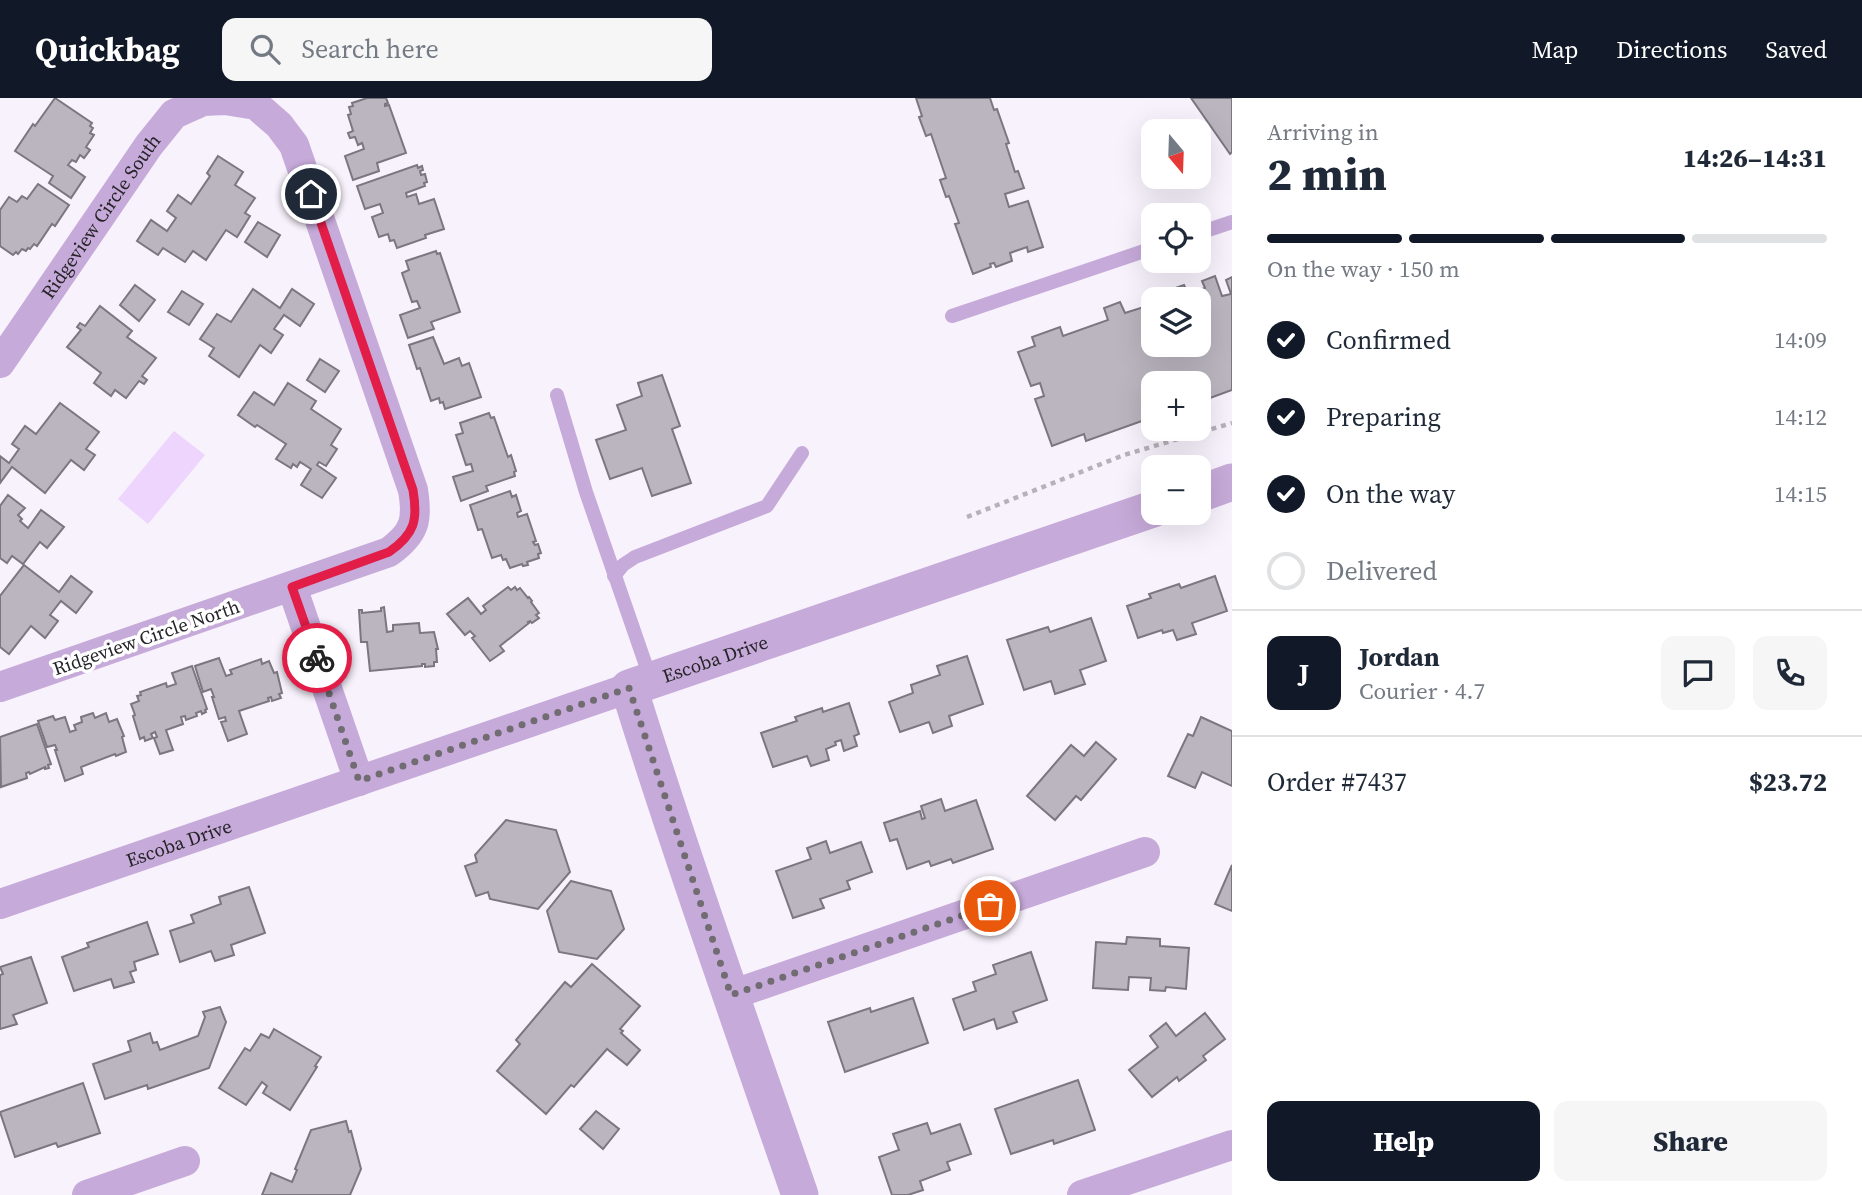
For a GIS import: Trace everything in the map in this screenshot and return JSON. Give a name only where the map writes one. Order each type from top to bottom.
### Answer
[{"type":"street","name":"Ridgeview Circle South","points":[[0,363],[149,145],[174,114],[203,101],[225,100]]},
{"type":"street","name":"Ridgeview Circle North","points":[[0,687],[389,552],[401,543],[411,530],[416,512],[413,490],[295,145],[279,125],[256,105],[225,100]]},
{"type":"street","points":[[1211,490],[1232,482]]},
{"type":"street","name":"Escoba Drive","points":[[0,904],[1141,513]]},
{"type":"street","points":[[292,587],[359,781]]},
{"type":"street","points":[[640,685],[731,995],[800,1195]]},
{"type":"street","points":[[731,995],[1145,852]]},
{"type":"street","points":[[1082,1195],[1232,1145]]},
{"type":"street","points":[[87,1195],[186,1161]]},
{"type":"lane","points":[[1211,229],[1232,222]]},
{"type":"lane","points":[[952,316],[1141,252]]},
{"type":"lane","points":[[557,395],[614,576],[640,685]]},
{"type":"lane","points":[[614,576],[623,565],[635,557],[767,506],[803,453]]},
{"type":"path","points":[[967,517],[1124,456],[1232,423]]},
{"type":"shaded area","points":[[174,431],[205,455],[148,524],[118,499]]},
{"type":"building","points":[[55,98],[92,123],[90,126],[93,128],[90,133],[94,135],[86,147],[90,150],[84,158],[80,155],[76,162],[72,160],[68,165],[85,177],[71,198],[49,183],[53,176],[15,151]]},
{"type":"building","points":[[367,98],[386,98],[388,103],[385,106],[389,105],[406,153],[377,163],[379,171],[353,180],[345,156],[364,149],[362,143],[358,145],[355,137],[350,138],[348,133],[353,131],[348,115],[351,114],[349,107],[353,106],[352,103]]},
{"type":"building","points":[[916,98],[990,98],[994,110],[997,109],[1009,143],[1006,144],[1015,172],[1018,171],[1024,188],[1005,194],[1009,207],[1028,201],[1043,247],[1028,252],[1027,247],[1010,253],[1012,261],[996,267],[994,263],[990,264],[991,267],[973,274],[955,224],[959,223],[940,180],[946,178],[931,134],[926,136]]},
{"type":"building","points":[[1191,98],[1232,98],[1230,154],[1211,127],[1211,119],[1206,119]]},
{"type":"building","points":[[218,156],[243,172],[235,185],[255,198],[245,213],[250,216],[237,237],[226,230],[206,260],[193,251],[185,262],[163,248],[158,255],[137,241],[151,220],[167,231],[176,218],[167,211],[178,195],[191,204],[210,176],[207,173]]},
{"type":"building","points":[[417,165],[418,168],[422,166],[421,175],[425,174],[427,182],[424,183],[425,186],[406,193],[407,197],[416,194],[419,204],[434,199],[444,229],[397,248],[394,240],[390,241],[388,234],[379,237],[372,217],[383,213],[380,204],[365,209],[357,186]]},
{"type":"building","points":[[38,184],[69,205],[37,246],[34,244],[30,249],[22,249],[13,255],[0,246],[0,210],[9,197],[17,202],[22,196],[27,199]]},
{"type":"building","points":[[258,222],[280,235],[267,257],[245,242]]},
{"type":"building","points":[[436,251],[437,254],[440,253],[460,312],[431,322],[434,329],[408,338],[400,315],[420,308],[417,301],[412,302],[402,273],[409,270],[406,261]]},
{"type":"building","points":[[1215,276],[1222,296],[1231,294],[1226,280],[1232,277],[1232,390],[1211,398],[1211,371],[1141,371],[1141,421],[1086,441],[1084,434],[1052,446],[1035,399],[1044,396],[1040,383],[1031,386],[1018,352],[1035,346],[1032,337],[1060,327],[1063,336],[1108,320],[1104,308],[1120,302],[1125,313],[1141,308],[1141,357],[1211,357],[1211,287],[1205,287],[1202,281]]},
{"type":"building","points":[[135,285],[155,300],[139,321],[120,305]]},
{"type":"building","points":[[253,289],[280,308],[292,289],[314,304],[300,326],[284,315],[274,329],[283,335],[271,353],[260,345],[239,377],[209,356],[214,348],[200,339],[217,314],[231,322]]},
{"type":"building","points":[[182,291],[203,304],[189,325],[168,312]]},
{"type":"building","points":[[100,306],[132,331],[127,337],[156,358],[142,376],[147,380],[144,384],[139,381],[126,398],[115,390],[111,396],[94,383],[101,373],[67,347],[81,330],[77,327],[80,323],[85,326]]},
{"type":"building","points":[[433,337],[444,364],[459,358],[462,366],[469,363],[481,397],[445,409],[439,398],[431,401],[409,345]]},
{"type":"building","points":[[320,359],[339,371],[325,392],[307,380]]},
{"type":"building","points":[[662,375],[680,426],[672,429],[691,483],[652,496],[642,468],[610,479],[596,440],[626,430],[617,405],[642,396],[638,383]]},
{"type":"building","points":[[288,383],[316,401],[311,409],[341,429],[331,445],[337,449],[326,466],[319,462],[317,465],[336,478],[322,498],[301,485],[311,469],[300,462],[297,467],[293,464],[291,468],[276,459],[286,444],[238,415],[254,392],[274,405]]},
{"type":"building","points":[[60,403],[99,432],[86,449],[95,455],[84,470],[71,460],[45,493],[12,467],[0,483],[0,456],[9,463],[19,449],[12,444],[25,426],[36,434]]},
{"type":"building","points":[[489,413],[491,418],[494,417],[508,457],[511,455],[515,476],[486,486],[488,491],[461,501],[453,477],[473,471],[471,464],[466,465],[456,435],[463,433],[460,423]]},
{"type":"building","points":[[510,491],[512,497],[516,495],[521,511],[517,513],[518,517],[527,514],[536,541],[533,542],[538,544],[541,553],[538,554],[539,558],[527,562],[528,565],[510,568],[501,555],[492,558],[482,529],[478,530],[470,505]]},
{"type":"building","points":[[8,495],[25,508],[18,515],[28,528],[41,510],[64,527],[47,548],[40,542],[23,564],[12,556],[7,563],[0,558],[0,506]]},
{"type":"building","points":[[24,565],[59,592],[71,576],[92,592],[76,613],[61,601],[50,615],[58,621],[45,638],[31,626],[9,654],[0,647],[0,596]]},
{"type":"building","points":[[1215,576],[1227,611],[1192,623],[1196,634],[1177,640],[1173,630],[1163,633],[1162,630],[1138,638],[1127,606],[1151,598],[1149,594],[1179,584],[1181,588]]},
{"type":"building","points":[[508,587],[511,590],[520,588],[529,597],[539,613],[536,615],[539,618],[532,623],[528,622],[500,646],[504,651],[490,661],[472,638],[475,636],[470,631],[465,635],[447,614],[468,598],[481,614],[486,610],[483,606]]},
{"type":"building","points":[[384,607],[387,632],[393,631],[393,625],[419,623],[420,633],[434,632],[438,649],[434,666],[425,667],[425,664],[422,664],[370,671],[367,642],[361,642],[359,610],[362,610],[362,613],[381,611]]},
{"type":"building","points":[[1091,618],[1106,661],[1080,670],[1085,684],[1055,694],[1051,681],[1024,690],[1007,640],[1048,627],[1050,632]]},
{"type":"building","points":[[967,656],[983,704],[949,716],[952,726],[933,733],[929,722],[900,732],[889,702],[913,693],[911,685],[940,675],[937,666]]},
{"type":"building","points":[[219,658],[226,676],[232,674],[230,670],[261,659],[262,664],[269,661],[274,673],[277,672],[282,693],[279,694],[281,698],[272,701],[271,697],[268,698],[269,701],[239,711],[247,734],[228,741],[221,722],[226,721],[225,717],[219,719],[211,689],[203,692],[195,666]]},
{"type":"building","points":[[192,666],[206,712],[196,713],[197,716],[186,720],[185,716],[181,717],[183,724],[166,730],[173,750],[160,754],[154,738],[157,737],[155,732],[151,734],[153,738],[145,741],[144,737],[140,739],[131,704],[139,701],[137,696],[141,695],[140,692],[166,683],[167,687],[176,684],[172,673]]},
{"type":"building","points":[[849,703],[859,734],[854,736],[857,746],[844,751],[841,740],[826,749],[829,760],[811,766],[807,756],[773,767],[761,733],[797,721],[795,717],[822,708],[823,712]]},
{"type":"building","points":[[93,713],[95,718],[106,713],[109,722],[117,719],[124,736],[122,737],[126,752],[81,767],[83,774],[65,781],[55,745],[47,747],[38,721],[53,716],[55,720],[65,717],[70,732],[76,730],[74,725],[82,722],[81,717]]},
{"type":"building","points":[[1201,717],[1232,731],[1232,786],[1202,772],[1195,788],[1168,776],[1188,734],[1193,736]]},
{"type":"building","points":[[37,724],[51,764],[48,765],[49,768],[26,773],[27,778],[1,787],[0,737]]},
{"type":"building","points":[[1096,742],[1116,759],[1081,800],[1076,796],[1055,820],[1027,796],[1071,745],[1084,756]]},
{"type":"building","points":[[941,799],[945,811],[976,800],[993,849],[953,863],[951,859],[931,866],[929,861],[907,869],[897,839],[890,841],[884,823],[920,811],[922,819],[925,818],[921,806]]},
{"type":"building","points":[[506,820],[556,830],[570,872],[538,909],[490,899],[488,892],[476,896],[465,866],[477,862],[475,855]]},
{"type":"building","points":[[826,841],[830,853],[861,842],[872,872],[847,881],[850,889],[820,899],[824,908],[793,918],[776,871],[811,859],[807,848]]},
{"type":"building","points":[[1232,865],[1232,911],[1215,904]]},
{"type":"building","points":[[571,881],[611,891],[624,929],[597,959],[559,952],[547,911]]},
{"type":"building","points":[[249,887],[265,933],[231,945],[234,955],[215,961],[211,951],[180,962],[170,931],[194,923],[191,915],[221,904],[219,897]]},
{"type":"building","points":[[147,922],[158,954],[134,962],[136,970],[130,972],[134,982],[114,988],[111,979],[74,991],[62,957],[89,947],[87,943]]},
{"type":"building","points":[[1127,937],[1160,939],[1160,946],[1189,948],[1186,989],[1166,987],[1165,991],[1150,990],[1151,978],[1129,977],[1128,990],[1093,988],[1096,942],[1126,944]]},
{"type":"building","points":[[1031,952],[1047,1000],[1013,1012],[1017,1022],[997,1029],[994,1019],[964,1030],[953,999],[976,991],[973,982],[996,974],[993,965]]},
{"type":"building","points":[[31,957],[47,1003],[13,1015],[17,1024],[0,1029],[0,975],[3,974],[0,967]]},
{"type":"building","points":[[592,964],[640,1006],[620,1029],[640,1050],[627,1065],[607,1049],[546,1114],[497,1071],[520,1044],[516,1040],[565,982],[571,987]]},
{"type":"building","points":[[913,998],[928,1043],[845,1072],[828,1022]]},
{"type":"building","points":[[220,1007],[226,1022],[209,1068],[148,1089],[147,1085],[105,1099],[93,1064],[131,1051],[128,1041],[150,1033],[153,1043],[157,1042],[160,1050],[198,1036],[205,1017],[203,1012]]},
{"type":"building","points":[[1205,1013],[1225,1039],[1203,1056],[1206,1060],[1179,1081],[1177,1077],[1152,1097],[1129,1070],[1158,1047],[1150,1036],[1166,1023],[1176,1036]]},
{"type":"building","points":[[274,1029],[321,1057],[290,1110],[263,1093],[267,1086],[262,1082],[246,1105],[219,1088],[245,1048],[250,1051],[261,1034],[269,1038]]},
{"type":"building","points":[[1078,1080],[1095,1130],[1054,1144],[1053,1140],[1011,1154],[995,1109]]},
{"type":"building","points":[[83,1083],[100,1133],[58,1147],[56,1143],[15,1157],[0,1112]]},
{"type":"building","points":[[596,1111],[619,1129],[603,1149],[580,1129]]},
{"type":"building","points":[[346,1121],[361,1169],[350,1195],[262,1195],[271,1173],[292,1182],[311,1130]]},
{"type":"building","points":[[927,1123],[931,1134],[960,1124],[971,1154],[947,1162],[950,1170],[920,1181],[923,1190],[908,1195],[892,1195],[879,1157],[899,1150],[893,1134]]},
{"type":"way so far","points":[[317,658],[359,781],[629,688],[731,995],[990,906]]},
{"type":"route","points":[[311,194],[413,490],[416,512],[411,530],[401,543],[389,552],[292,587],[317,658]]}]
